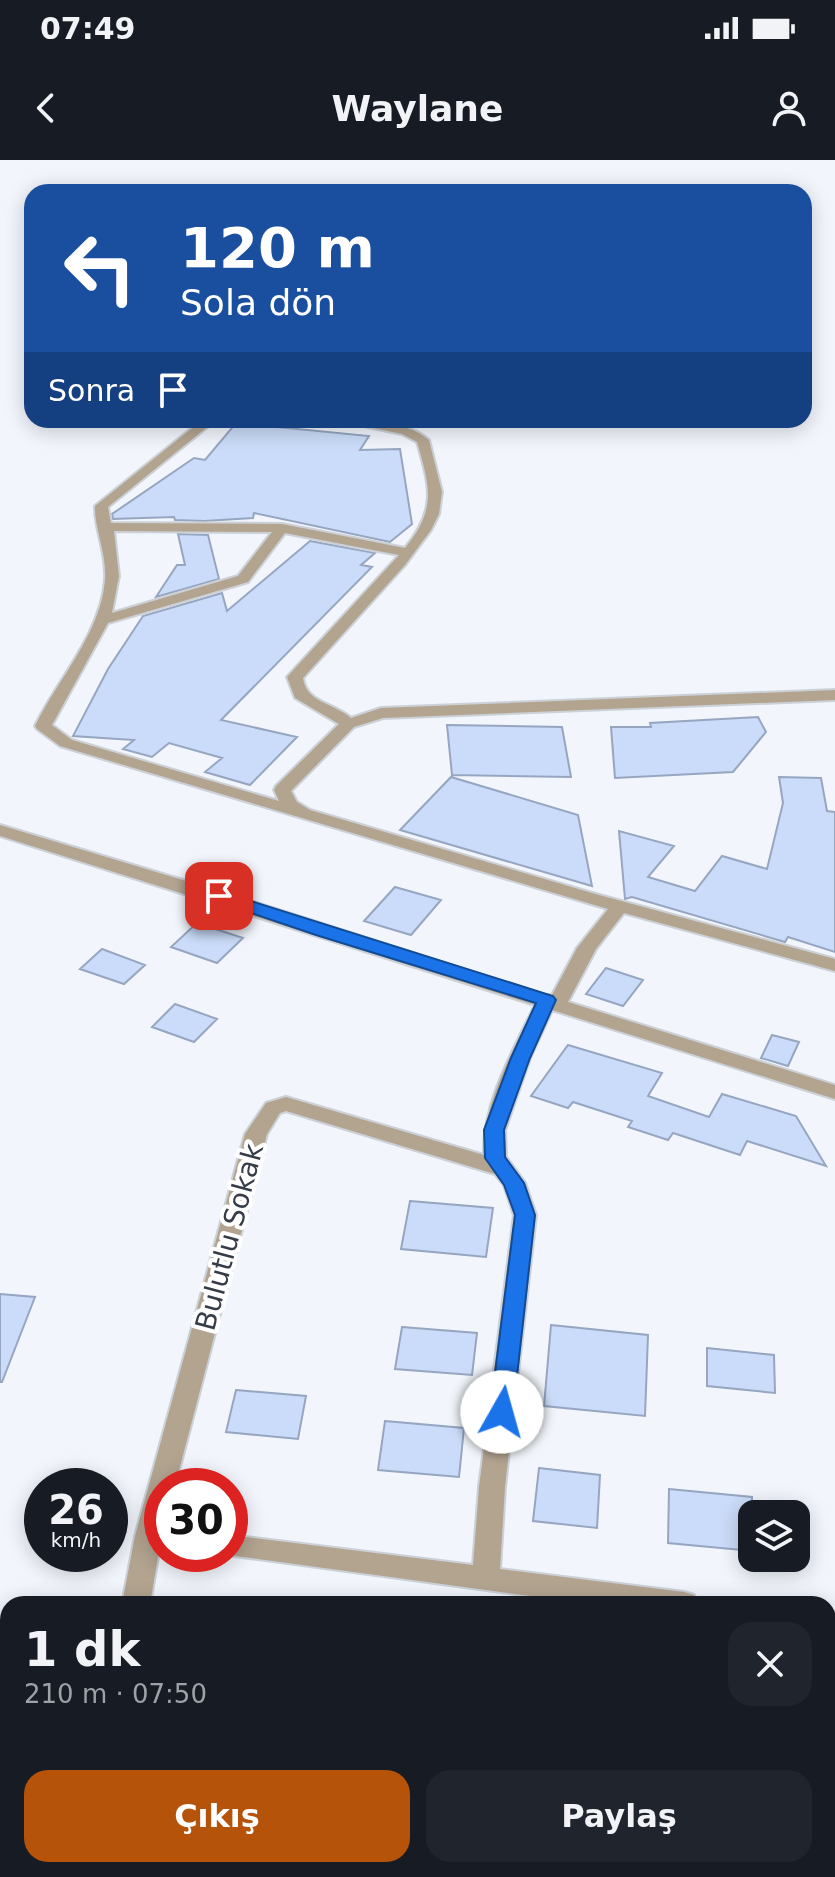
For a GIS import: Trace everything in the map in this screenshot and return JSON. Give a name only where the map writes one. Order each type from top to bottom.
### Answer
[{"type":"street","points":[[200,428],[102,506],[100,518],[105,527],[112,587],[104,620],[57,694],[43,726],[66,743],[314,818],[835,965]]},
{"type":"street","points":[[348,724],[338,713],[302,699],[295,689],[295,677],[348,616],[380,586],[429,524],[436,502],[435,483],[423,440],[405,431],[388,428]]},
{"type":"street","points":[[105,527],[282,528],[406,552]]},
{"type":"street","points":[[104,620],[243,579],[282,528]]},
{"type":"street","points":[[314,818],[290,805],[282,790],[348,724],[381,713],[835,695]]},
{"type":"street","points":[[0,830],[167,878],[322,932],[835,1092]]},
{"type":"street","points":[[486,1578],[492,1487],[525,1215],[514,1183],[495,1158],[494,1130],[520,1058],[587,948],[620,906]]},
{"type":"street","name":"Bulutlu Sokak","points":[[172,1468],[256,1134],[273,1108],[286,1104],[504,1169]]},
{"type":"street","points":[[248,1548],[623,1596]]},
{"type":"street","name":"Bulutlu Sokak","points":[[138,1596],[145,1572]]},
{"type":"building","points":[[232,428],[287,428],[369,436],[360,450],[400,449],[412,524],[390,542],[254,513],[253,518],[204,521],[175,520],[174,517],[113,519],[112,514],[194,458],[205,460]]},
{"type":"building","points":[[178,534],[208,535],[219,579],[156,597],[177,565],[185,565]]},
{"type":"building","points":[[310,541],[375,553],[361,565],[372,567],[221,720],[297,737],[250,785],[205,772],[222,758],[169,743],[152,757],[123,749],[134,740],[73,736],[108,669],[143,616],[222,593],[227,611]]},
{"type":"building","points":[[758,717],[766,732],[733,772],[615,778],[611,727],[651,727],[650,723]]},
{"type":"building","points":[[447,725],[562,727],[571,777],[452,775]]},
{"type":"building","points":[[451,777],[578,815],[592,886],[400,830]]},
{"type":"building","points":[[779,777],[821,778],[827,811],[835,812],[835,952],[788,937],[785,942],[632,897],[625,899],[619,831],[674,846],[648,877],[695,891],[722,856],[767,869],[783,803]]},
{"type":"building","points":[[395,887],[441,900],[411,935],[364,921]]},
{"type":"building","points":[[197,923],[243,938],[217,963],[171,947]]},
{"type":"building","points":[[102,949],[145,965],[124,984],[80,969]]},
{"type":"building","points":[[606,968],[643,980],[623,1006],[586,994]]},
{"type":"building","points":[[175,1004],[217,1019],[194,1042],[152,1027]]},
{"type":"building","points":[[772,1035],[799,1042],[788,1066],[761,1058]]},
{"type":"building","points":[[568,1045],[662,1073],[648,1096],[709,1117],[722,1094],[796,1116],[826,1166],[747,1141],[740,1155],[673,1133],[668,1140],[628,1127],[632,1121],[573,1102],[568,1108],[531,1096]]},
{"type":"building","points":[[410,1201],[493,1208],[486,1257],[401,1249]]},
{"type":"building","points":[[0,1294],[35,1297],[2,1382],[0,1382]]},
{"type":"building","points":[[551,1325],[648,1335],[645,1416],[544,1406]]},
{"type":"building","points":[[402,1327],[477,1333],[472,1375],[395,1369]]},
{"type":"building","points":[[707,1348],[774,1355],[775,1393],[707,1386]]},
{"type":"building","points":[[236,1390],[306,1396],[298,1439],[226,1432]]},
{"type":"building","points":[[385,1421],[464,1428],[459,1477],[378,1470]]},
{"type":"building","points":[[539,1468],[600,1475],[597,1528],[533,1521]]},
{"type":"building","points":[[669,1489],[752,1497],[752,1500],[738,1500],[738,1550],[668,1543]]},
{"type":"route","points":[[219,896],[322,932],[547,1000],[520,1058],[494,1130],[495,1158],[514,1183],[525,1215],[502,1412]]}]
